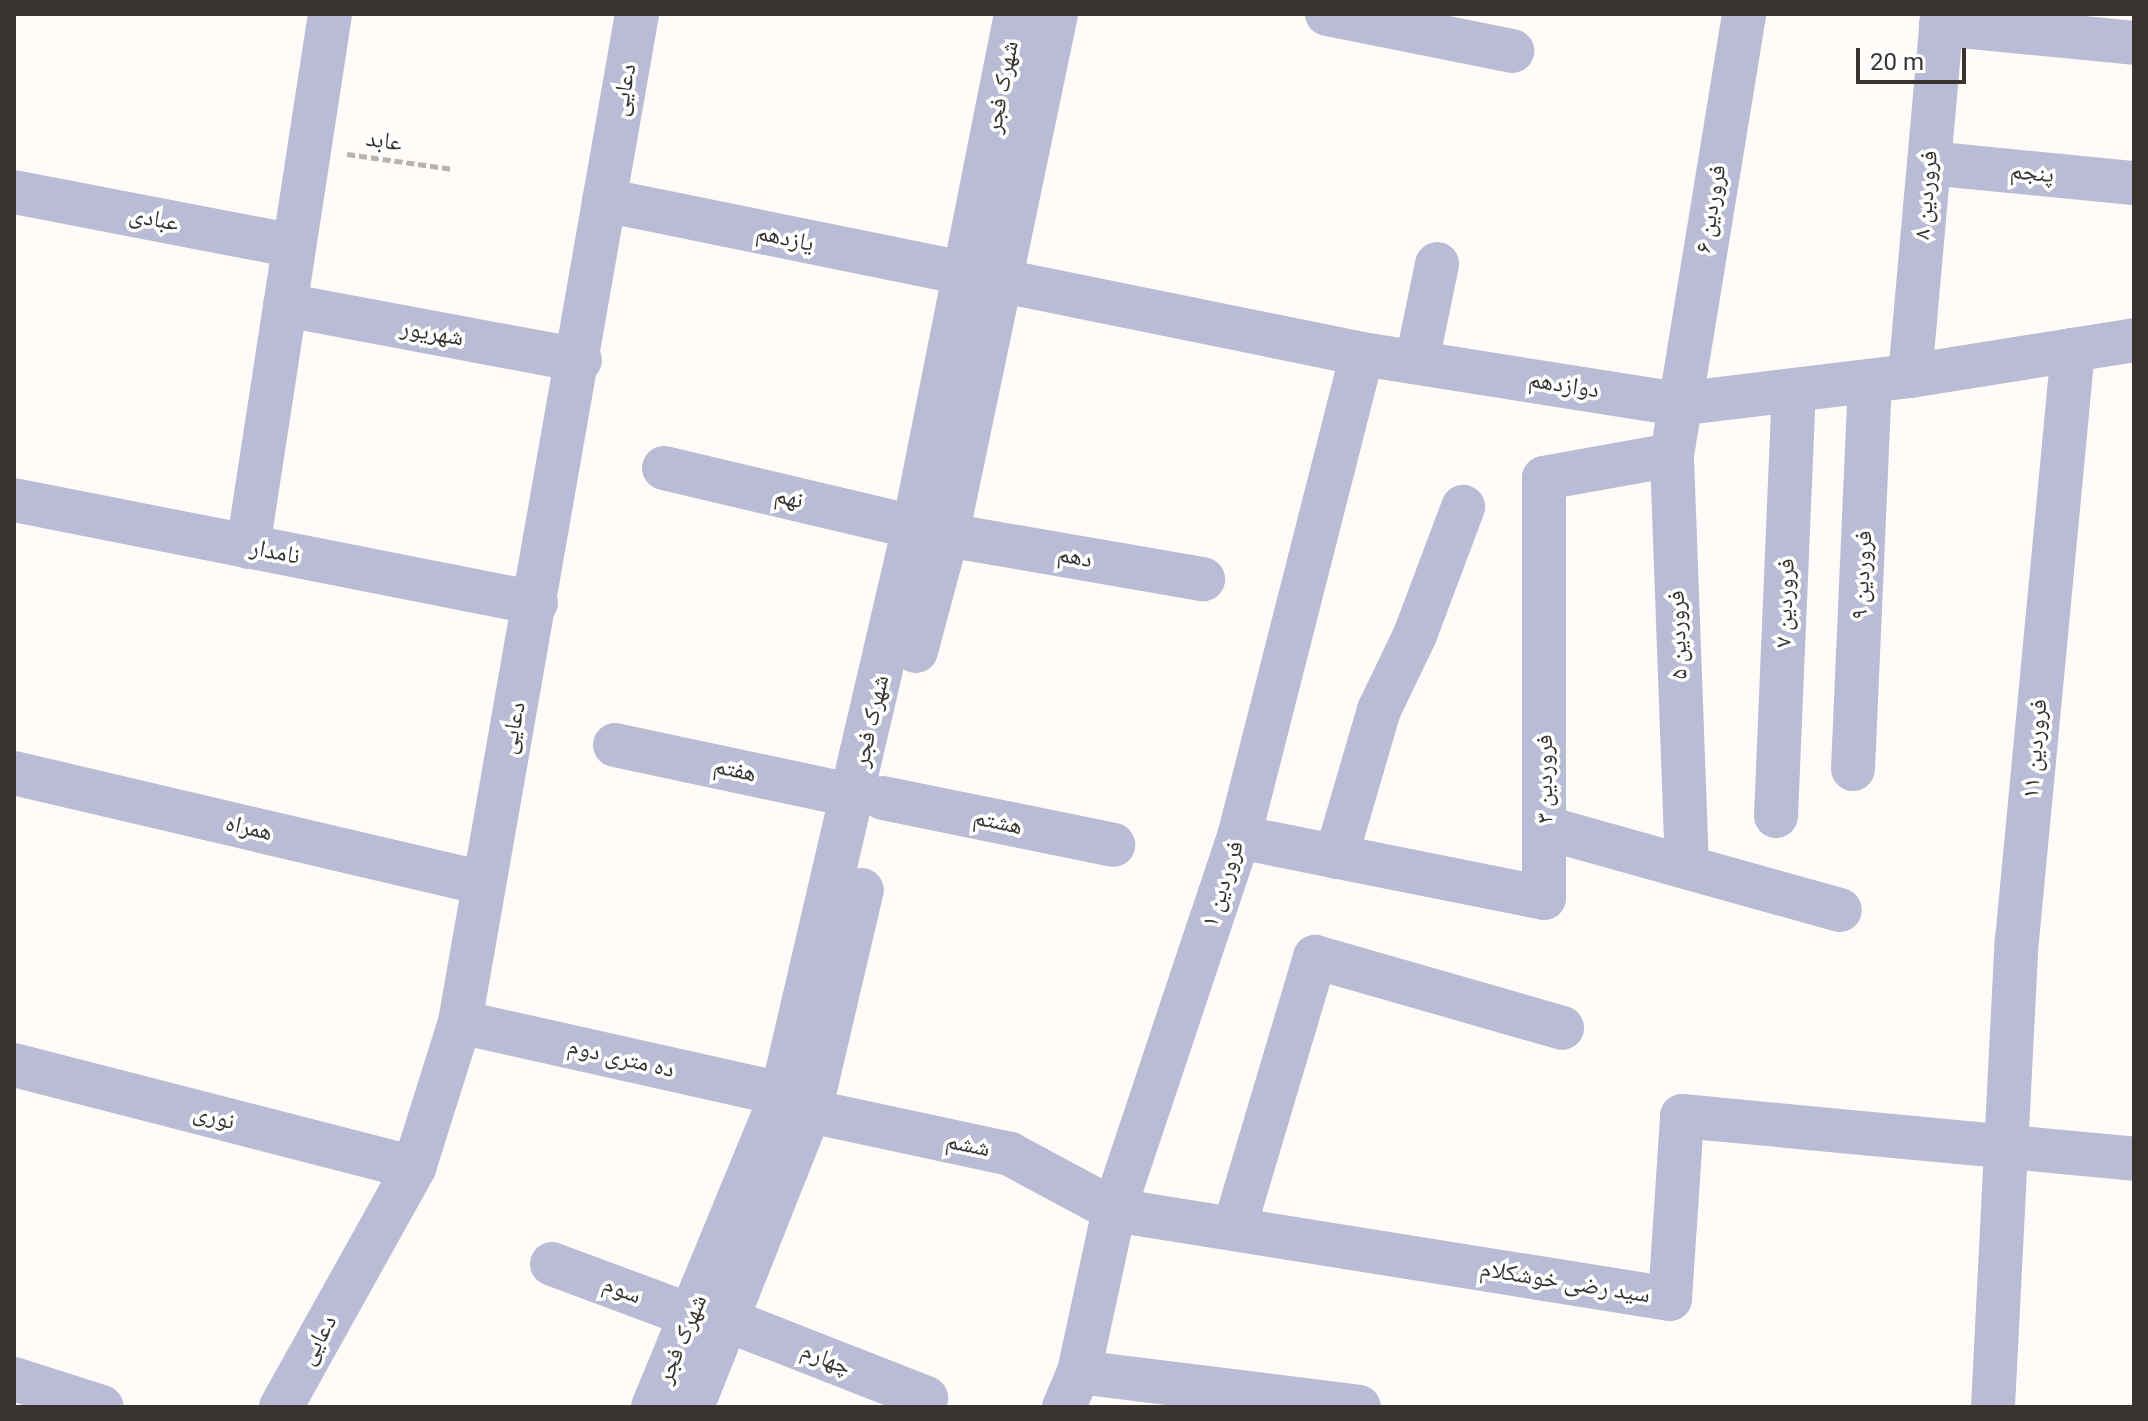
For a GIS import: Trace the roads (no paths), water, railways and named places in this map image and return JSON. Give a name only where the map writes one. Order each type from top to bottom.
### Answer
[{"type":"street","points":[[248,547],[330,14]]},
{"type":"street","name":"دعایی","points":[[281,1407],[414,1168],[460,1022],[580,360],[637,14]]},
{"type":"street","name":"شهرک فجر","points":[[653,1407],[709,1318],[796,1103],[930,531],[981,280],[1016,14]]},
{"type":"street","name":"شهرک فجر","points":[[981,280],[1056,14]]},
{"type":"street","points":[[1327,14],[1512,51]]},
{"type":"street","name":"فروردین ۶","points":[[1678,404],[1744,14]]},
{"type":"street","points":[[1942,19],[2134,43]]},
{"type":"street","name":"فروردین ۸","points":[[1890,379],[1929,163],[1942,19]]},
{"type":"street","name":"پنجم","points":[[1929,163],[2134,183]]},
{"type":"street","name":"عبادی","points":[[14,192],[294,246]]},
{"type":"street","name":"یازدهم","points":[[604,200],[981,280]]},
{"type":"street","points":[[1417,361],[1437,264]]},
{"type":"street","name":"دوازدهم","points":[[981,280],[1362,354],[1678,404],[1890,379],[2134,340]]},
{"type":"street","name":"شهریور","points":[[285,305],[580,360]]},
{"type":"street","name":"فروردین ۱۱","points":[[1993,1407],[2017,940],[2073,350]]},
{"type":"street","name":"فروردین ۱","points":[[1071,1390],[1114,1210],[1239,837],[1362,354]]},
{"type":"street","name":"فروردین ۹","points":[[1853,769],[1890,379]]},
{"type":"street","name":"فروردین ۷","points":[[1776,816],[1794,391]]},
{"type":"street","name":"فروردین ۵","points":[[1678,404],[1672,455],[1687,867]]},
{"type":"street","name":"فروردین ۳","points":[[1239,837],[1544,898],[1544,478],[1672,455]]},
{"type":"street","name":"نهم","points":[[664,468],[930,531]]},
{"type":"street","name":"نامدار","points":[[14,500],[536,603]]},
{"type":"street","points":[[1336,857],[1379,710],[1415,635],[1463,507]]},
{"type":"street","name":"دهم","points":[[930,531],[1203,579]]},
{"type":"street","name":"هفتم","points":[[615,745],[869,797]]},
{"type":"street","name":"همراه","points":[[14,773],[484,883]]},
{"type":"street","name":"هشتم","points":[[869,797],[1113,845]]},
{"type":"street","points":[[1546,828],[1840,910]]},
{"type":"street","points":[[1234,1229],[1315,957],[1562,1028]]},
{"type":"street","name":"ده متری دوم","points":[[460,1022],[796,1103]]},
{"type":"street","name":"نوری","points":[[14,1065],[414,1168]]},
{"type":"street","name":"ششم","points":[[796,1103],[1010,1154],[1114,1210]]},
{"type":"street","name":"سید رضی خوشکلام","points":[[1114,1210],[1670,1299],[1682,1116],[2134,1159]]},
{"type":"street","name":"سوم","points":[[552,1264],[709,1318]]},
{"type":"street","name":"شهرک فجر","points":[[692,1407],[709,1318]]},
{"type":"street","name":"چهارم","points":[[709,1318],[926,1398]]},
{"type":"street","points":[[14,1379],[102,1407]]},
{"type":"street","points":[[1071,1390],[1359,1407]]}]
